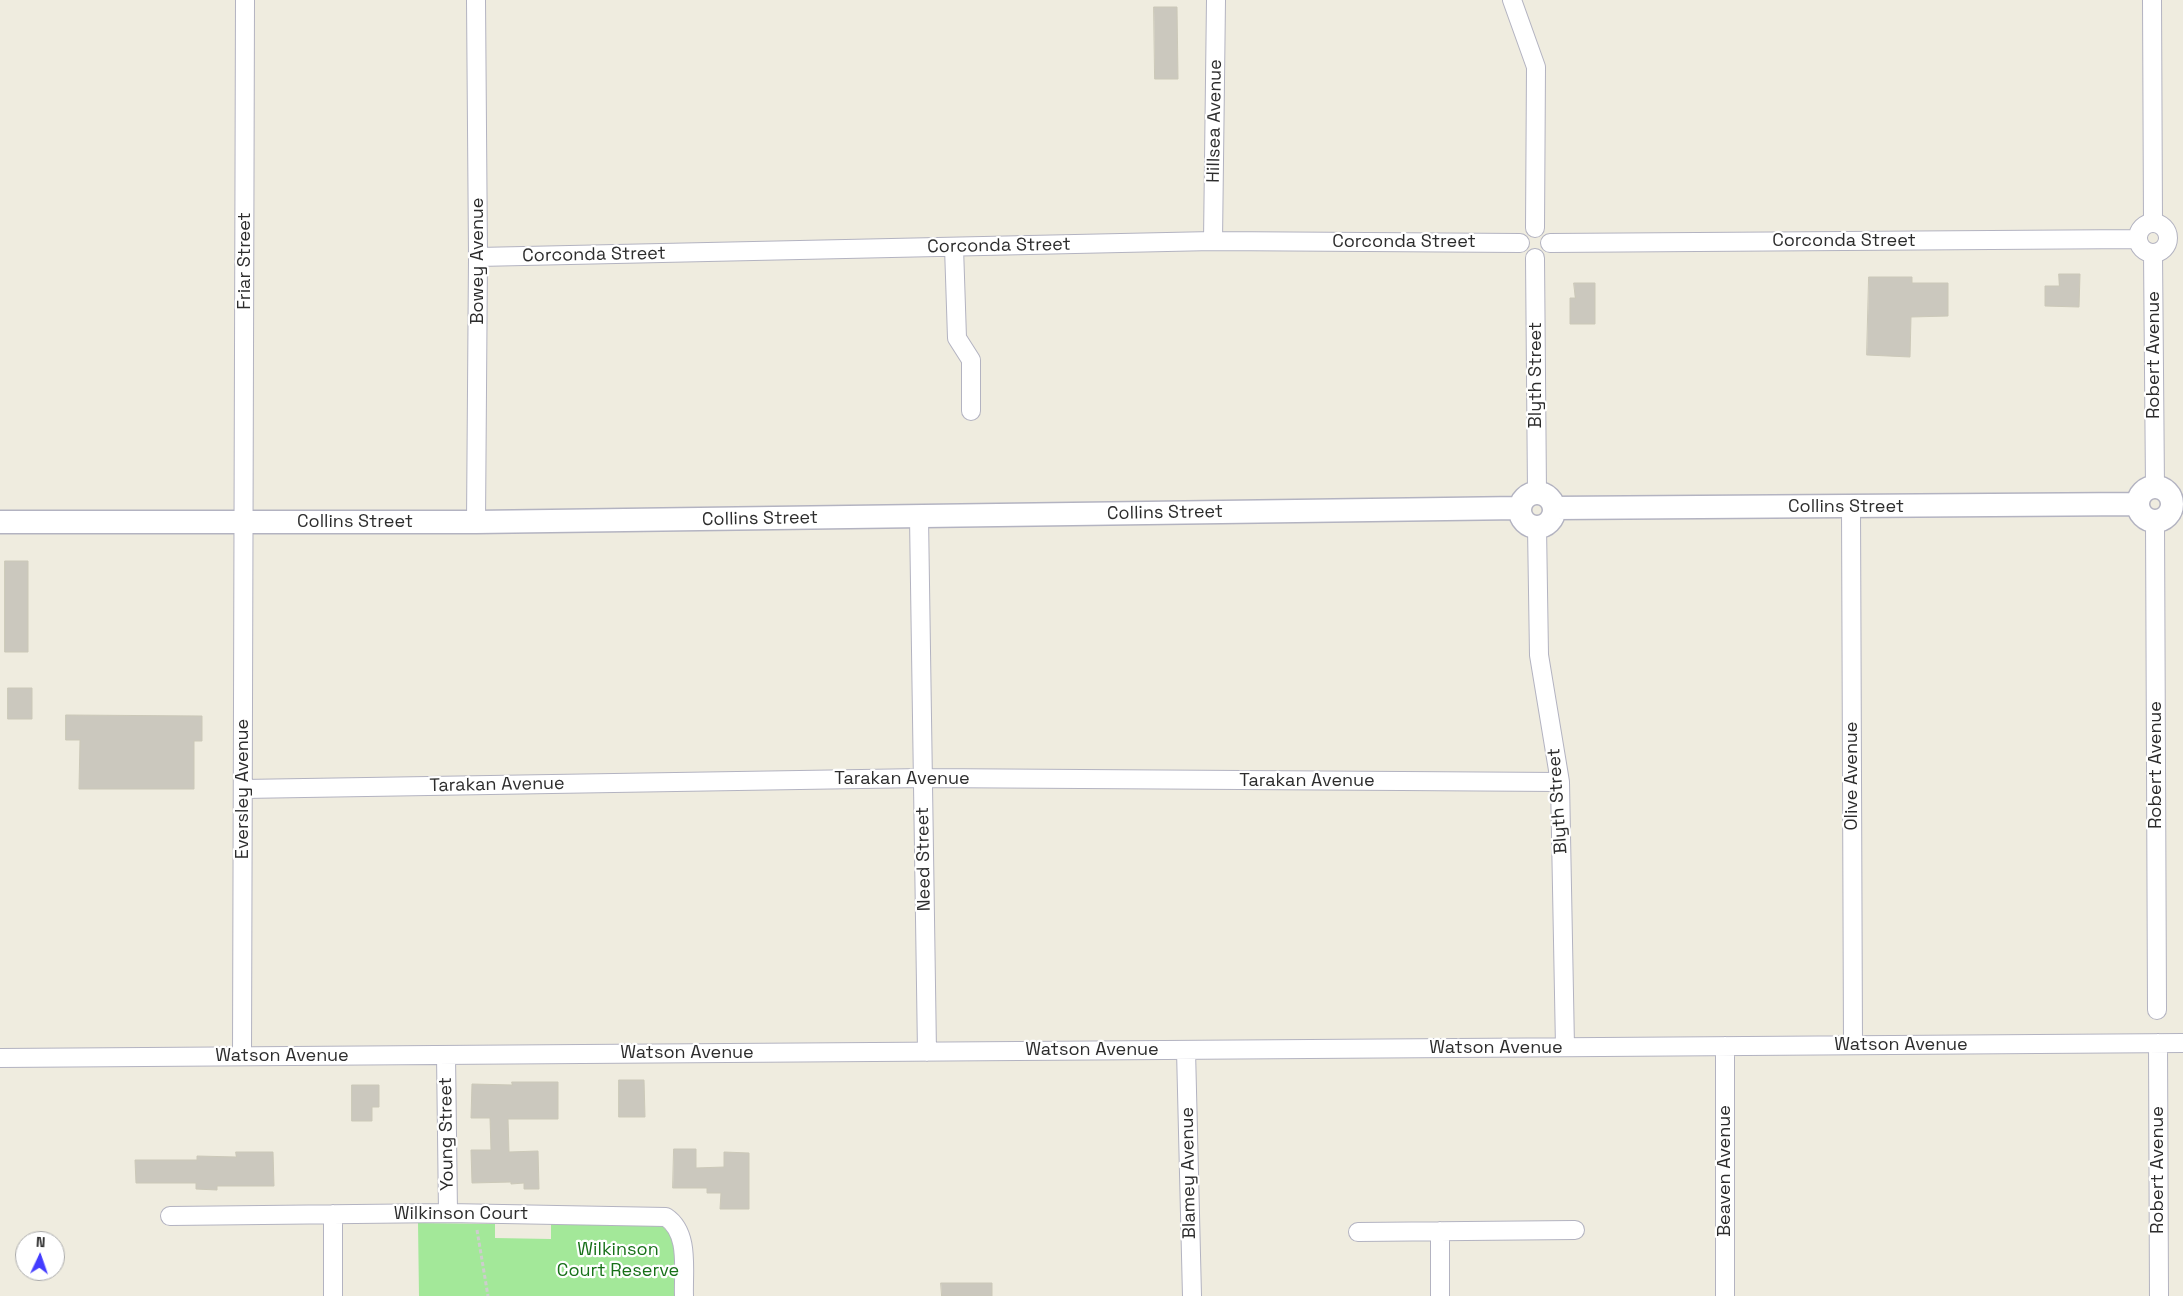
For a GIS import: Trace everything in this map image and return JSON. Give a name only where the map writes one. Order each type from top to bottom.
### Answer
[{"type":"street","name":"Friar Street","points":[[244,522],[245,0]]},
{"type":"street","name":"Bowey Avenue","points":[[476,0],[478,257],[476,522]]},
{"type":"street","name":"Hillsea Avenue","points":[[1213,241],[1216,0]]},
{"type":"street","points":[[1512,0],[1536,67],[1535,228]]},
{"type":"street","points":[[2152,0],[2153,224]]},
{"type":"street","points":[[2153,224],[2163,228],[2175,238],[2162,250],[2153,253],[2144,251],[2138,239],[2141,229],[2153,224]]},
{"type":"street","points":[[1535,228],[1545,232],[1550,243],[1545,254],[1535,258],[1523,252],[1520,243],[1524,233],[1535,228]]},
{"type":"street","name":"Corconda Street","points":[[1550,243],[2138,239]]},
{"type":"street","name":"Corconda Street","points":[[478,257],[1213,241],[1520,243]]},
{"type":"street","points":[[954,247],[957,338],[970,360],[970,411]]},
{"type":"street","name":"Robert Avenue","points":[[2153,253],[2154,488]]},
{"type":"street","name":"Blyth Street","points":[[1535,258],[1537,493]]},
{"type":"street","points":[[2154,488],[2166,492],[2177,503],[2167,515],[2155,521],[2142,516],[2138,504],[2143,492],[2154,488]]},
{"type":"street","points":[[1537,493],[1548,498],[1554,508],[1550,521],[1537,527],[1525,521],[1520,508],[1526,498],[1537,493]]},
{"type":"street","name":"Collins Street","points":[[1554,508],[2138,504]]},
{"type":"street","name":"Olive Avenue","points":[[1852,507],[1853,1045]]},
{"type":"street","name":"Collins Street","points":[[0,522],[476,522],[1520,508]]},
{"type":"street","name":"Need Street","points":[[919,517],[926,1052]]},
{"type":"street","name":"Robert Avenue","points":[[2155,521],[2158,1010]]},
{"type":"street","name":"Eversley Avenue","points":[[242,1056],[244,522]]},
{"type":"street","name":"Blyth Street","points":[[1537,527],[1539,655],[1560,782],[1565,1047]]},
{"type":"street","name":"Tarakan Avenue","points":[[243,789],[923,778],[1560,782]]},
{"type":"street","name":"Robert Avenue","points":[[2158,1043],[2159,1296]]},
{"type":"street","name":"Watson Avenue","points":[[0,1058],[2183,1043]]},
{"type":"street","name":"Beaven Avenue","points":[[1725,1046],[1725,1296]]},
{"type":"street","name":"Blamey Avenue","points":[[1186,1050],[1192,1296]]},
{"type":"street","name":"Young Street","points":[[446,1055],[448,1213]]},
{"type":"street","name":"Wilkinson Court","points":[[170,1216],[448,1213],[666,1217],[674,1222],[681,1233],[684,1296]]},
{"type":"street","points":[[333,1214],[333,1296]]},
{"type":"street","points":[[1358,1232],[1575,1230]]},
{"type":"street","points":[[1440,1231],[1440,1296]]},
{"type":"path","points":[[474,1214],[488,1296]]},
{"type":"green space","name":"Wilkinson Court Reserve","points":[[418,1223],[495,1224],[495,1238],[551,1239],[551,1224],[661,1225],[672,1236],[674,1244],[675,1296],[419,1296]]},
{"type":"building","points":[[1154,7],[1177,7],[1178,79],[1155,79]]},
{"type":"building","points":[[2059,274],[2080,274],[2079,307],[2045,306],[2045,286],[2059,286]]},
{"type":"building","points":[[1869,277],[1912,277],[1912,283],[1948,283],[1948,316],[1911,317],[1910,357],[1867,355]]},
{"type":"building","points":[[1574,283],[1595,283],[1595,324],[1570,324],[1570,298],[1575,298]]},
{"type":"building","points":[[5,561],[28,561],[28,652],[5,652]]},
{"type":"building","points":[[8,688],[32,688],[32,719],[8,719]]},
{"type":"building","points":[[66,715],[202,716],[202,741],[194,741],[194,789],[79,789],[80,740],[66,740]]},
{"type":"building","points":[[619,1080],[644,1080],[645,1117],[619,1117]]},
{"type":"building","points":[[512,1082],[558,1082],[558,1119],[508,1119],[509,1152],[538,1151],[539,1189],[524,1189],[524,1183],[472,1183],[471,1150],[491,1150],[490,1118],[471,1118],[472,1084],[512,1085]]},
{"type":"building","points":[[352,1085],[379,1085],[379,1107],[372,1107],[372,1121],[352,1121]]},
{"type":"building","points":[[674,1149],[696,1149],[696,1168],[724,1167],[724,1152],[749,1153],[749,1209],[720,1209],[721,1193],[707,1193],[707,1188],[673,1188]]},
{"type":"building","points":[[236,1152],[273,1152],[274,1186],[217,1186],[217,1190],[196,1189],[196,1183],[136,1183],[135,1160],[197,1160],[197,1156],[236,1157]]},
{"type":"building","points":[[941,1283],[992,1283],[992,1296],[942,1296]]}]
